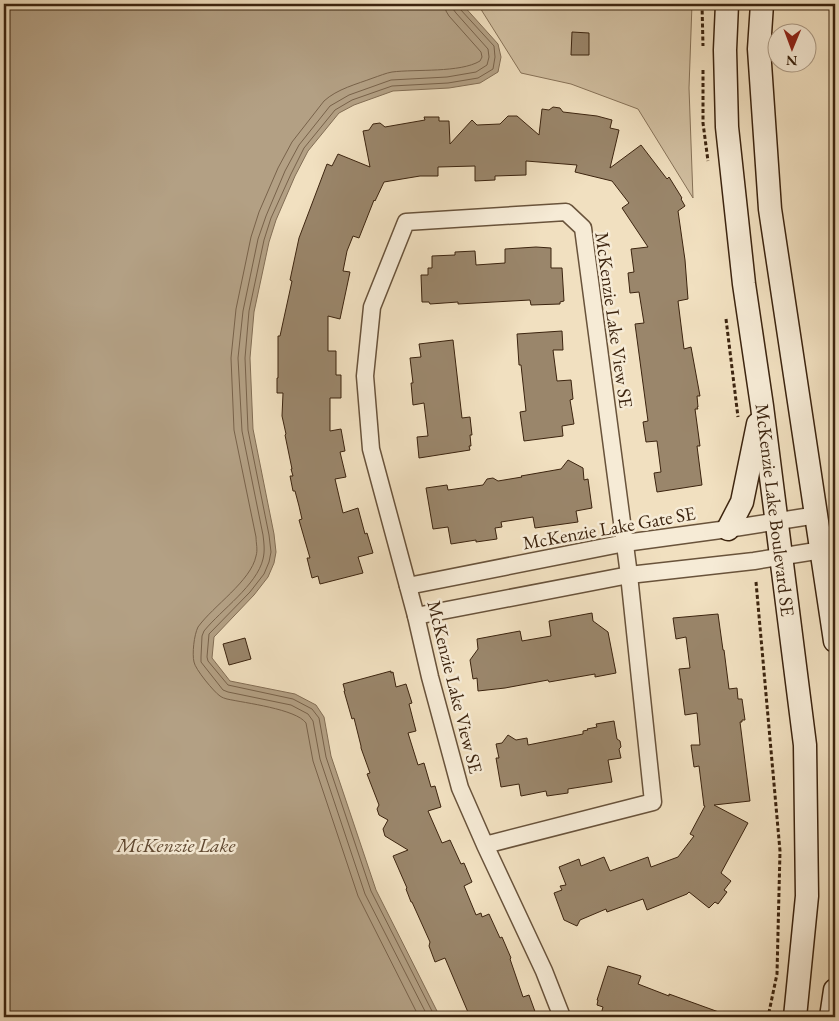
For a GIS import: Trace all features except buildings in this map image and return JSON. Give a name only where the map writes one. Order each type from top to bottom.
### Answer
[{"type":"main road","name":"McKenzie Lake Boulevard SE","points":[[727,4],[725,50],[727,126],[744,284],[782,557],[805,746],[807,896],[795,1017]]},
{"type":"main road","name":"McKenzie Lake Boulevard SE","points":[[762,4],[760,49],[770,209],[826,514],[835,641]]},
{"type":"main road","points":[[728,529],[742,502],[762,406]]},
{"type":"main road","points":[[831,1017],[835,990]]},
{"type":"street","name":"McKenzie Lake View SE","points":[[566,212],[583,228],[625,543],[653,802],[485,845],[460,788],[371,449],[365,376],[372,307],[406,222],[566,212]]},
{"type":"street","name":"McKenzie Lake Gate SE","points":[[408,586],[625,543],[826,514]]},
{"type":"street","points":[[416,616],[629,575],[782,557],[829,549]]},
{"type":"street","points":[[485,845],[544,970],[562,1017]]},
{"type":"path","points":[[756,582],[780,851],[777,974],[768,1017]]},
{"type":"shaded area","points":[[479,4],[692,4],[689,88],[693,198],[638,109],[571,84],[521,73]]},
{"type":"water","name":"McKenzie Lake","points":[[4,4],[462,4],[498,44],[501,57],[498,72],[480,83],[449,88],[393,91],[354,105],[339,113],[308,151],[295,176],[276,220],[269,242],[254,312],[250,358],[253,429],[276,552],[268,577],[254,595],[214,637],[212,658],[230,681],[295,694],[316,705],[324,717],[331,756],[376,890],[440,1017],[4,1017]]}]
